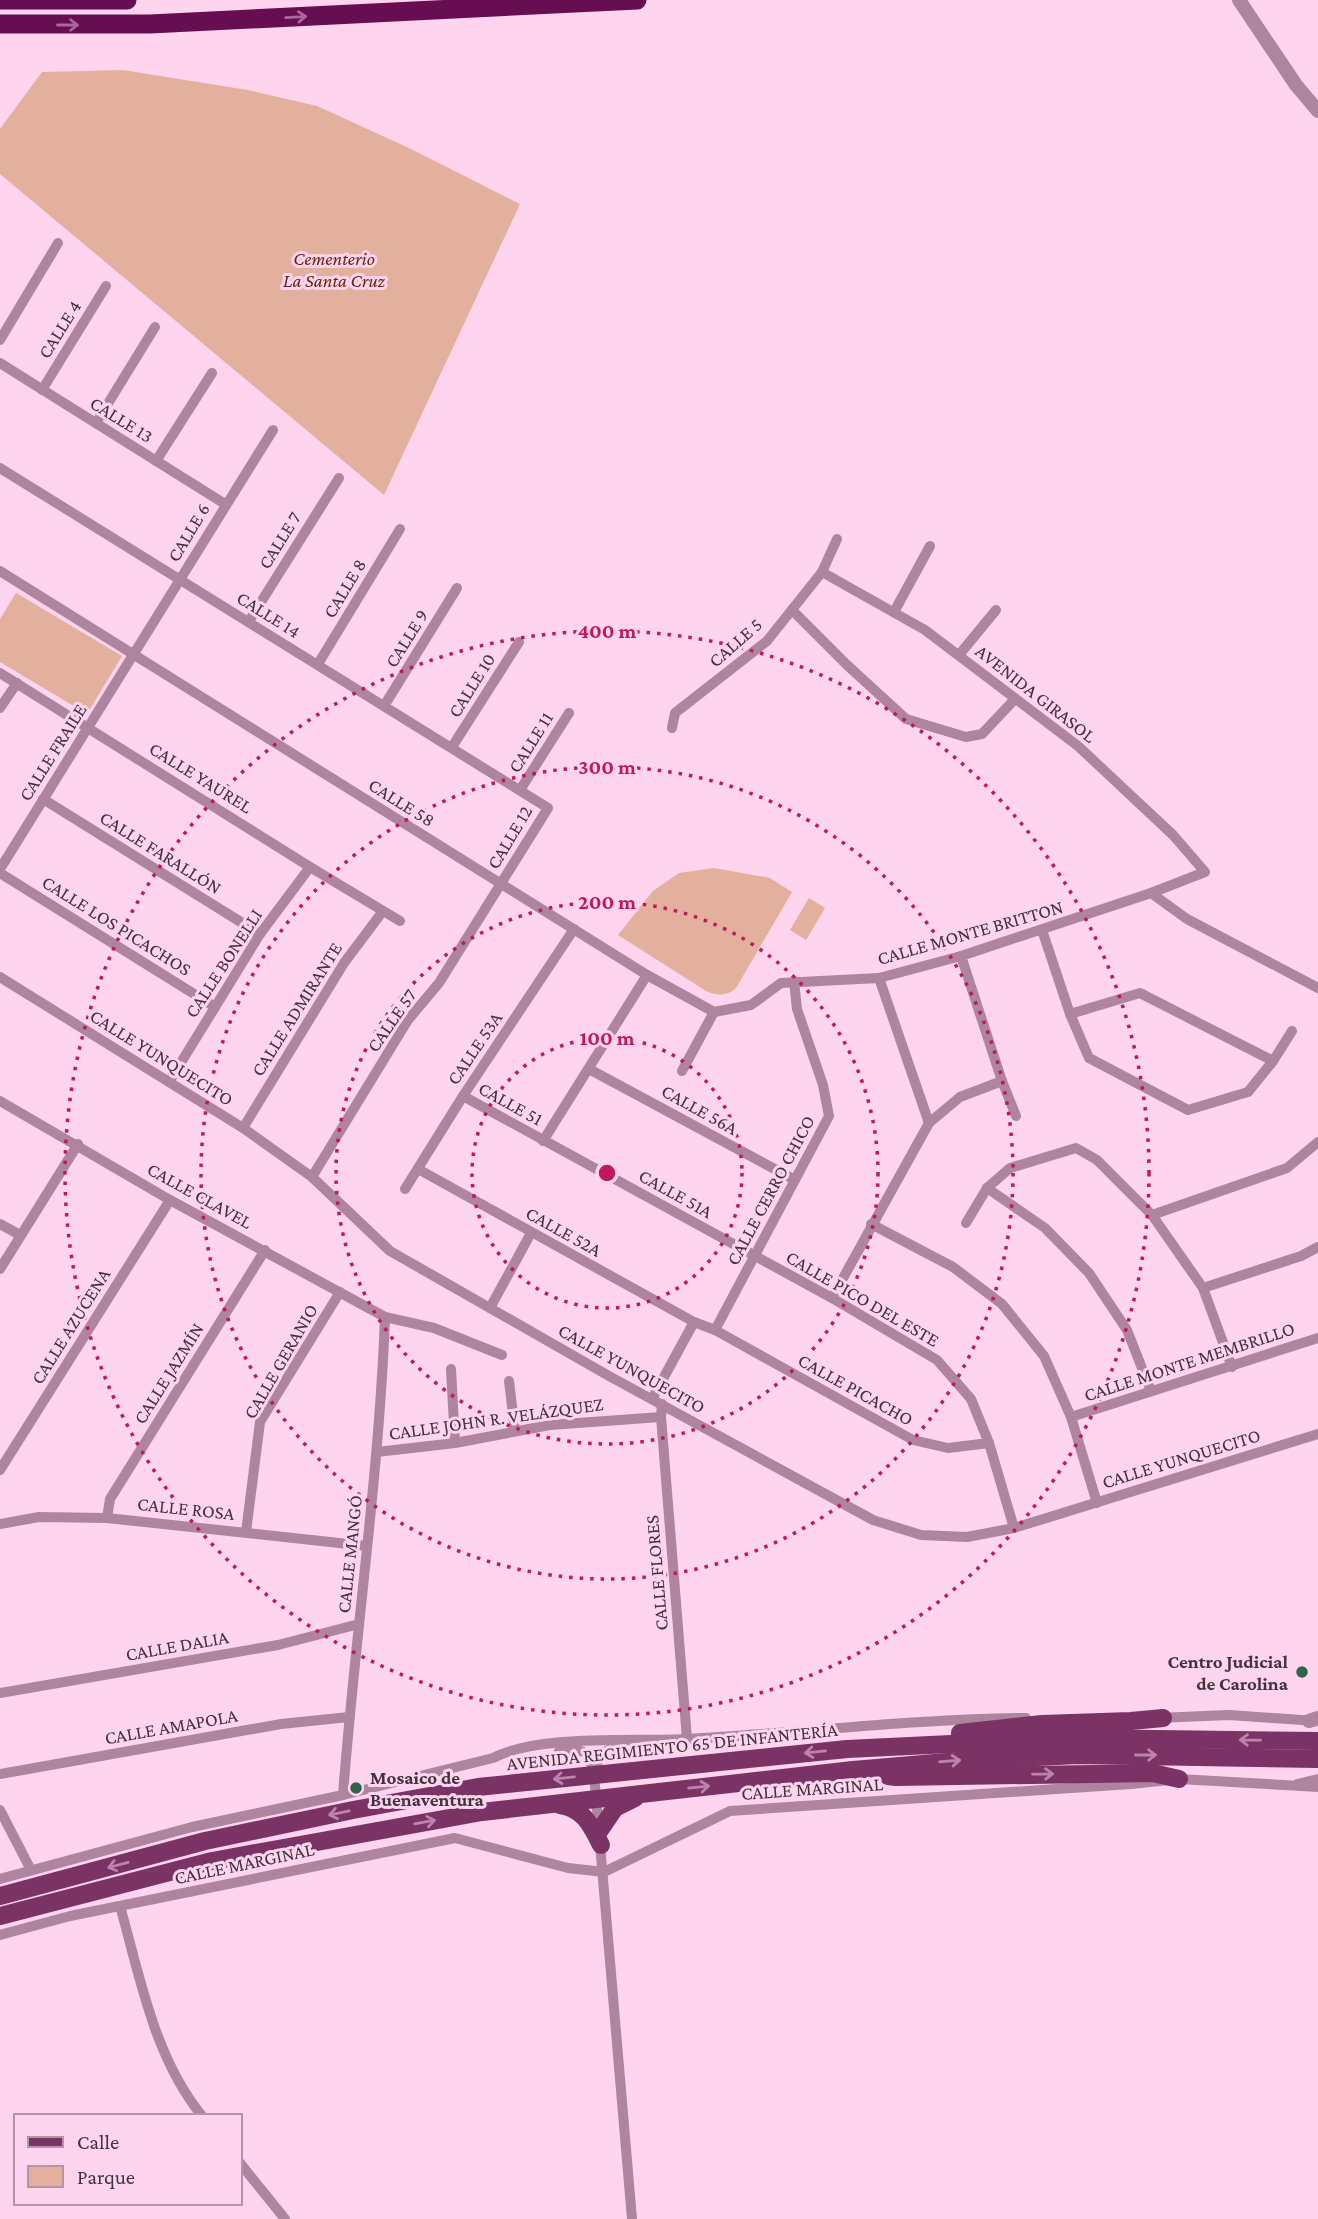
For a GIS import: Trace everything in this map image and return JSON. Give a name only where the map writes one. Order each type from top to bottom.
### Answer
[{"type":"highway","points":[[0,0],[127,0]]},
{"type":"highway","points":[[0,24],[150,24],[637,0]]},
{"type":"main road","points":[[847,1749],[1031,1725],[1163,1717]]},
{"type":"main road","name":"AVENIDA REGIMIENTO 65 DE INFANTERÍA","points":[[0,1896],[205,1841],[478,1787],[847,1749],[1318,1741]]},
{"type":"main road","name":"AVENIDA REGIMIENTO 65 DE INFANTERÍA","points":[[0,1916],[212,1861],[482,1812],[1078,1746],[1318,1759]]},
{"type":"main road","points":[[853,1770],[896,1777],[1153,1773],[1179,1779]]},
{"type":"main road","points":[[553,1804],[571,1806],[579,1811],[600,1837],[615,1808],[628,1800],[650,1793]]},
{"type":"street","points":[[1239,0],[1296,85],[1318,111]]},
{"type":"street","points":[[0,340],[58,243]]},
{"type":"street","name":"CALLE 4","points":[[42,390],[106,286]]},
{"type":"street","points":[[96,423],[155,327]]},
{"type":"street","name":"CALLE 13","points":[[0,363],[225,504]]},
{"type":"street","points":[[156,461],[212,373]]},
{"type":"street","name":"CALLE 6","points":[[133,654],[273,430]]},
{"type":"street","name":"CALLE 14","points":[[0,468],[548,808]]},
{"type":"street","name":"CALLE 7","points":[[248,621],[339,478]]},
{"type":"street","name":"CALLE 8","points":[[318,664],[400,529]]},
{"type":"street","name":"CALLE 5","points":[[672,728],[675,713],[767,641],[822,572],[837,539]]},
{"type":"street","points":[[894,612],[930,546]]},
{"type":"street","name":"CALLE 58","points":[[0,571],[501,885],[647,975],[714,1012]]},
{"type":"street","name":"AVENIDA GIRASOL","points":[[822,572],[925,630],[1078,746],[1173,835],[1205,872]]},
{"type":"street","name":"CALLE 9","points":[[384,706],[457,588]]},
{"type":"street","points":[[792,610],[906,719],[966,737],[982,734],[1015,699]]},
{"type":"street","points":[[959,655],[996,610]]},
{"type":"street","name":"CALLE 10","points":[[452,747],[519,642]]},
{"type":"street","name":"CALLE FRAILE","points":[[0,871],[133,654]]},
{"type":"street","name":"CALLE YAUREL","points":[[0,673],[400,921]]},
{"type":"street","points":[[0,708],[17,683]]},
{"type":"street","name":"CALLE 11","points":[[520,790],[569,713]]},
{"type":"street","name":"CALLE FARALLÓN","points":[[43,799],[260,934]]},
{"type":"street","name":"CALLE 12","points":[[501,885],[548,808]]},
{"type":"street","name":"CALLE BONELLI","points":[[169,1082],[260,934],[310,867]]},
{"type":"street","name":"CALLE LOS PICACHOS","points":[[0,871],[215,1007]]},
{"type":"street","name":"CALLE MONTE BRITTON","points":[[794,981],[879,978],[961,957],[1205,872]]},
{"type":"street","name":"CALLE 57","points":[[312,1177],[408,1020],[439,983],[501,885]]},
{"type":"street","points":[[1151,893],[1187,919],[1318,988]]},
{"type":"street","name":"CALLE ADMIRANTE","points":[[243,1128],[344,963],[383,911]]},
{"type":"street","name":"CALLE 53A","points":[[405,1189],[574,929]]},
{"type":"street","points":[[1042,930],[1070,1014],[1089,1058],[1188,1111],[1248,1092],[1273,1061],[1292,1031]]},
{"type":"street","points":[[961,957],[1016,1116]]},
{"type":"street","points":[[543,1141],[647,975]]},
{"type":"street","name":"CALLE YUNQUECITO","points":[[0,977],[243,1128],[312,1177],[390,1251],[873,1520],[921,1535],[967,1537],[1014,1528],[1318,1434]]},
{"type":"street","points":[[879,978],[929,1123]]},
{"type":"street","points":[[682,1071],[714,1012],[751,1004],[781,983],[794,981]]},
{"type":"street","name":"CALLE CERRO CHICO","points":[[715,1330],[829,1116],[823,1085],[797,1009],[794,981]]},
{"type":"street","points":[[1070,1014],[1140,993],[1273,1061]]},
{"type":"street","name":"CALLE 56A","points":[[589,1069],[795,1180]]},
{"type":"street","points":[[832,1298],[929,1123],[960,1097],[1002,1081]]},
{"type":"street","name":"CALLE 51","points":[[463,1096],[543,1141]]},
{"type":"street","name":"CALLE CLAVEL","points":[[0,1101],[170,1200],[385,1317],[433,1328],[502,1355]]},
{"type":"street","name":"CALLE 51A","points":[[543,1141],[755,1256]]},
{"type":"street","points":[[1152,1215],[1287,1168],[1318,1142]]},
{"type":"street","points":[[0,1269],[78,1144]]},
{"type":"street","points":[[966,1223],[987,1188],[1010,1168],[1076,1148],[1097,1160],[1152,1215],[1203,1288],[1232,1367]]},
{"type":"street","name":"CALLE 52A","points":[[418,1169],[694,1322],[715,1330]]},
{"type":"street","points":[[987,1188],[1045,1228],[1089,1273],[1126,1330],[1151,1391]]},
{"type":"street","name":"CALLE AZUCENA","points":[[0,1470],[170,1200]]},
{"type":"street","points":[[0,1224],[20,1235]]},
{"type":"street","points":[[871,1224],[953,1267],[1002,1304],[1044,1356],[1071,1417],[1097,1503]]},
{"type":"street","points":[[490,1308],[531,1233]]},
{"type":"street","points":[[1203,1288],[1301,1256],[1318,1247]]},
{"type":"street","name":"CALLE JAZMÍN","points":[[107,1517],[110,1499],[265,1250]]},
{"type":"street","name":"CALLE PICO DEL ESTE","points":[[755,1256],[937,1360],[971,1399],[989,1443],[1014,1528]]},
{"type":"street","name":"CALLE GERANIO","points":[[246,1532],[260,1423],[340,1292]]},
{"type":"street","name":"CALLE MANGÓ","points":[[343,1795],[377,1452],[385,1317]]},
{"type":"street","points":[[657,1401],[694,1322]]},
{"type":"street","name":"CALLE PICACHO","points":[[715,1330],[913,1440],[948,1448],[989,1443]]},
{"type":"street","name":"CALLE MONTE MEMBRILLO","points":[[1071,1417],[1318,1338]]},
{"type":"street","points":[[451,1369],[455,1443]]},
{"type":"street","points":[[509,1381],[515,1431]]},
{"type":"street","name":"CALLE FLORES","points":[[657,1401],[661,1417],[687,1739]]},
{"type":"street","name":"CALLE JOHN R. VELÁZQUEZ","points":[[377,1452],[455,1443],[550,1425],[661,1417]]},
{"type":"street","name":"CALLE ROSA","points":[[0,1524],[38,1517],[107,1517],[367,1546]]},
{"type":"street","name":"CALLE DALIA","points":[[0,1693],[278,1645],[359,1624]]},
{"type":"street","points":[[493,1758],[530,1746],[564,1743],[687,1739],[962,1719],[1229,1715],[1315,1720]]},
{"type":"street","name":"CALLE AMAPOLA","points":[[0,1774],[282,1724],[349,1717]]},
{"type":"street","points":[[594,1774],[597,1759],[604,1751],[650,1741]]},
{"type":"street","points":[[0,1879],[192,1827],[343,1795],[493,1758],[567,1750],[588,1754],[594,1774],[604,1871],[632,2219]]},
{"type":"street","name":"CALLE MARGINAL","points":[[0,1935],[70,1916],[455,1838],[568,1868],[604,1871],[730,1811],[1179,1779],[1318,1787]]},
{"type":"street","points":[[1287,1786],[1318,1779]]},
{"type":"street","points":[[0,1810],[3,1823],[31,1870]]},
{"type":"street","points":[[120,1906],[161,2047],[200,2114]]},
{"type":"street","points":[[242,2165],[285,2219]]},
{"type":"green space","name":"Cementerio La Santa Cruz","points":[[123,70],[248,90],[317,106],[411,149],[520,204],[384,495],[0,174],[0,129],[42,72]]},
{"type":"green space","points":[[16,593],[122,656],[87,714],[0,662],[0,619]]},
{"type":"green space","points":[[714,868],[770,878],[792,892],[736,988],[722,994],[706,991],[618,935],[653,891],[679,873]]},
{"type":"green space","points":[[809,898],[825,908],[806,940],[790,930]]},
{"type":"place","name":"Centro Judicial de Carolina","points":[[1302,1672]]},
{"type":"place","name":"Mosaico de Buenaventura","points":[[356,1788]]}]
